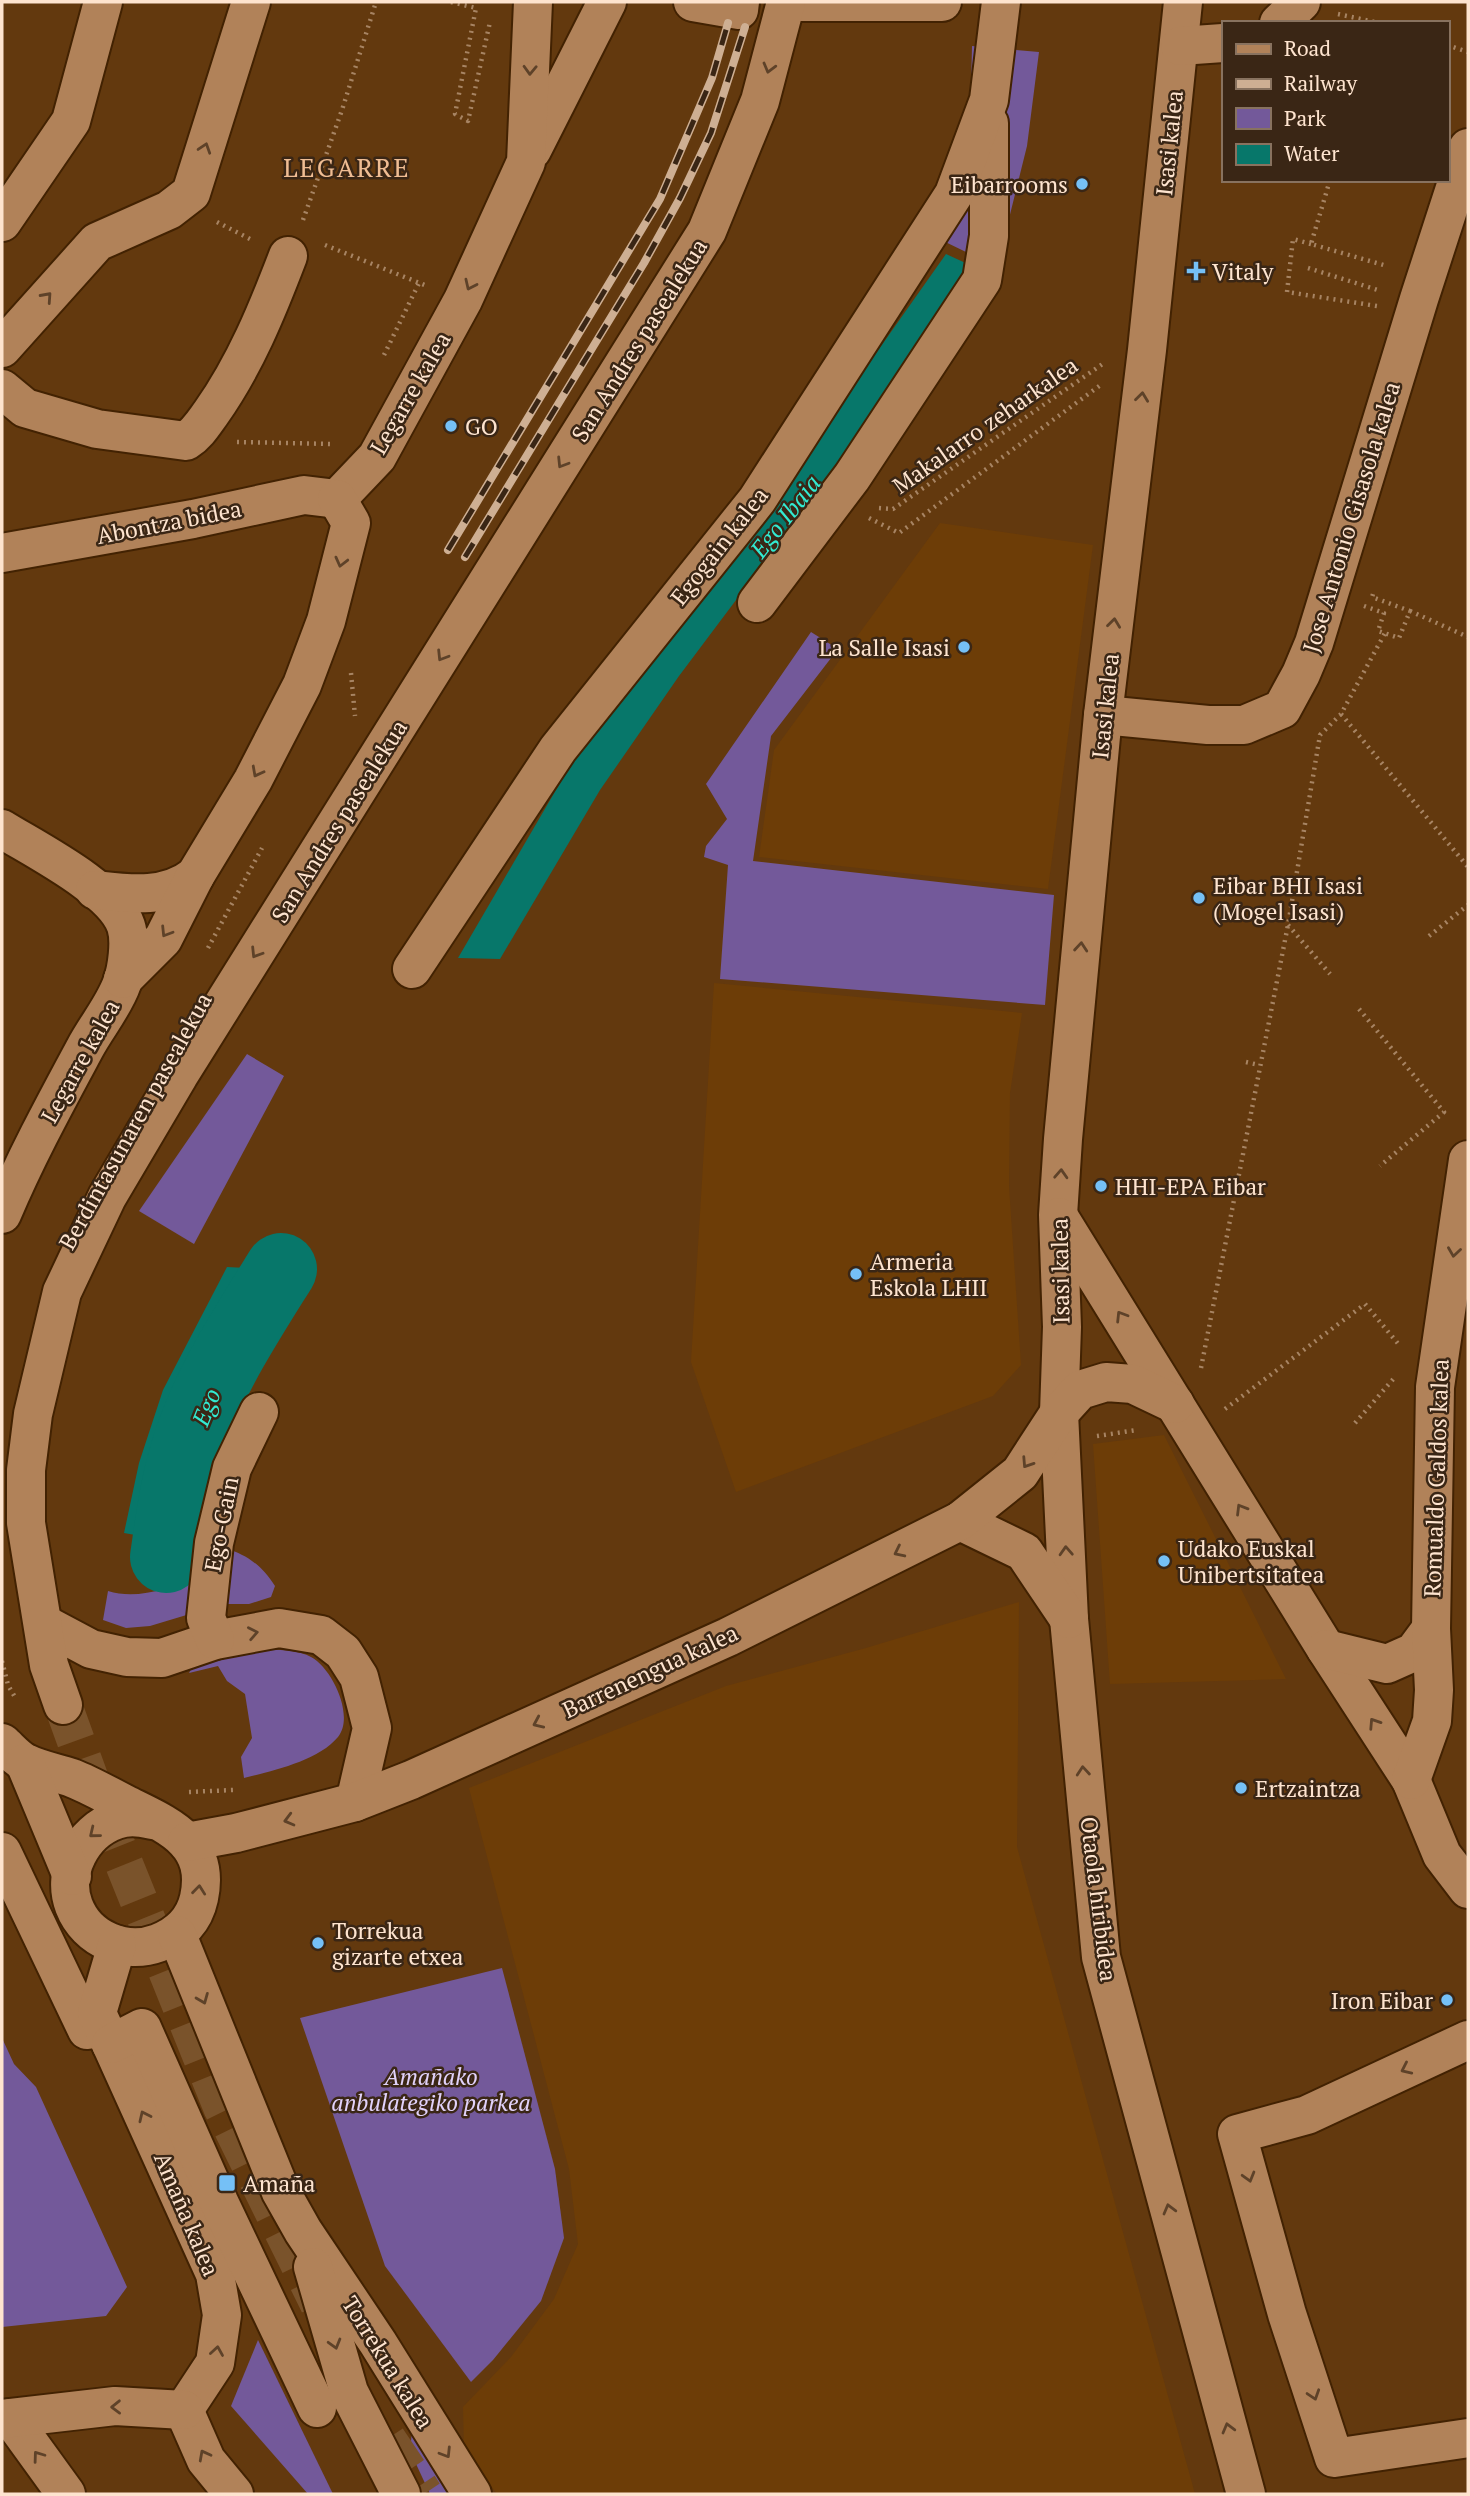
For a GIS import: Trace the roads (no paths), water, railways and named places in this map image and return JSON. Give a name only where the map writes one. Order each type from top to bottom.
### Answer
[{"type":"street","points":[[2,222],[71,121],[103,2]]},
{"type":"street","points":[[2,348],[97,242],[169,210],[191,193],[251,2]]},
{"type":"street","name":"Legarre kalea","points":[[337,499],[377,457],[463,300],[526,162],[533,2]]},
{"type":"street","points":[[526,162],[607,2]]},
{"type":"street","points":[[693,2],[739,10],[740,2]]},
{"type":"street","points":[[786,2],[942,2]]},
{"type":"street","name":"San Andres pasealekua","points":[[63,1705],[49,1665],[26,1523],[26,1470],[33,1415],[62,1292],[107,1197],[179,1075],[707,231],[760,101],[786,2]]},
{"type":"street","name":"Egogain kalea","points":[[757,603],[863,460],[982,279],[989,236],[989,100],[1001,2]]},
{"type":"street","name":"Isasi kalea","points":[[1059,1413],[1062,1327],[1058,1215],[1063,1139],[1103,715],[1148,341],[1183,2]]},
{"type":"street","points":[[1281,21],[1301,2]]},
{"type":"street","points":[[1180,46],[1222,43]]},
{"type":"street","name":"Egogain kalea","points":[[412,969],[558,749],[757,500],[954,194],[989,100]]},
{"type":"street","name":"Jose Antonio Gisasola kalea","points":[[1103,715],[1244,725],[1282,709],[1314,643],[1468,148]]},
{"type":"street","points":[[2,389],[25,408],[97,429],[186,441],[195,435],[224,394],[264,319],[293,245]]},
{"type":"street","name":"Abontza bidea","points":[[2,553],[193,519],[304,495],[337,499]]},
{"type":"street","points":[[123,979],[163,939],[195,876],[260,768],[302,685],[326,621],[351,523],[337,499]]},
{"type":"street","points":[[2,829],[79,875],[104,897],[150,894],[185,884],[195,876]]},
{"type":"street","name":"Legarre kalea","points":[[2,1214],[69,1079],[121,986],[127,965],[126,926],[104,897]]},
{"type":"street","name":"Romualdo Galdos kalea","points":[[1411,1780],[1432,1720],[1435,1387],[1468,1160]]},
{"type":"street","points":[[1058,1215],[1326,1649],[1411,1780],[1441,1855],[1468,1889]]},
{"type":"street","name":"Barrenengua kalea","points":[[172,1831],[236,1833],[355,1802],[411,1780],[728,1637],[960,1521],[1020,1473],[1059,1413],[1080,1390],[1106,1382],[1133,1384],[1185,1419]]},
{"type":"street","name":"Ego-Gain","points":[[210,1629],[214,1543],[232,1468],[259,1412]]},
{"type":"street","name":"Otaola hiribidea","points":[[1059,1413],[1069,1619],[1101,1957],[1246,2494]]},
{"type":"street","points":[[960,1521],[1024,1552],[1069,1619]]},
{"type":"street","points":[[44,1624],[109,1645],[127,1657],[162,1658],[210,1629],[279,1628],[320,1635],[343,1652],[359,1677],[372,1728],[355,1802]]},
{"type":"street","points":[[1326,1649],[1387,1664],[1414,1651],[1431,1629]]},
{"type":"street","points":[[13,1753],[75,1779],[172,1831],[199,1864],[201,1885],[197,1905],[177,1935],[147,1947],[125,1947],[104,1940],[87,1926],[75,1906],[70,1884],[74,1862],[84,1842],[99,1828],[118,1819],[138,1817],[172,1831]]},
{"type":"street","points":[[13,1753],[72,1876]]},
{"type":"street","points":[[2,1852],[99,2037]]},
{"type":"street","points":[[177,1935],[281,2192],[303,2231],[349,2392],[401,2494]]},
{"type":"street","points":[[99,2037],[97,2013],[117,1945]]},
{"type":"street","points":[[99,2037],[142,2028],[219,2202],[317,2408]]},
{"type":"street","name":"Amaña kalea","points":[[99,2037],[215,2274],[222,2315],[215,2362],[184,2410]]},
{"type":"street","points":[[1468,2040],[1307,2115],[1237,2134],[1287,2314],[1334,2458],[1468,2438]]},
{"type":"street","name":"Torrekua kalea","points":[[303,2231],[378,2343],[472,2494]]},
{"type":"street","points":[[6,2418],[115,2406],[184,2410],[206,2460],[234,2494]]},
{"type":"street","points":[[6,2418],[66,2494]]},
{"type":"water","name":"Ego Ibaia","points":[[946,254],[983,271],[679,676],[600,790],[500,959],[458,958],[567,771],[602,720],[814,441]]},
{"type":"water","points":[[227,1267],[299,1271],[232,1379],[196,1476],[181,1543],[124,1533],[139,1463],[163,1390]]},
{"type":"waterway","name":"Ego","points":[[166,1557],[179,1481],[193,1431],[226,1359],[281,1269]]},
{"type":"tunnel","points":[[63,1705],[89,1777],[222,2107],[319,2304]]},
{"type":"tunnel","points":[[387,2439],[424,2494]]},
{"type":"railway","points":[[448,550],[660,199],[712,78],[728,23]]},
{"type":"railway","points":[[465,557],[644,263],[680,198],[711,133],[745,27]]},
{"type":"place","name":"Eibarrooms","points":[[1082,184]]},
{"type":"place","name":"Vitaly","points":[[1196,271]]},
{"type":"place","name":"GO","points":[[451,426]]},
{"type":"place","name":"La Salle Isasi","points":[[964,647]]},
{"type":"place","name":"Eibar BHI Isasi (Mogel Isasi)","points":[[1199,898]]},
{"type":"place","name":"HHI-EPA Eibar","points":[[1101,1186]]},
{"type":"place","name":"Armeria Eskola LHII","points":[[856,1274]]},
{"type":"place","name":"Udako Euskal Unibertsitatea","points":[[1164,1561]]},
{"type":"place","name":"Ertzaintza","points":[[1241,1788]]},
{"type":"place","name":"Torrekua gizarte etxea","points":[[318,1943]]},
{"type":"place","name":"Iron Eibar","points":[[1447,2000]]},
{"type":"place","name":"Amaña","points":[[227,2183]]},
{"type":"district","name":"LEGARRE","points":[[347,167]]},
{"type":"park label","name":"Amañako anbulategiko parkea","points":[[431,2089]]}]
